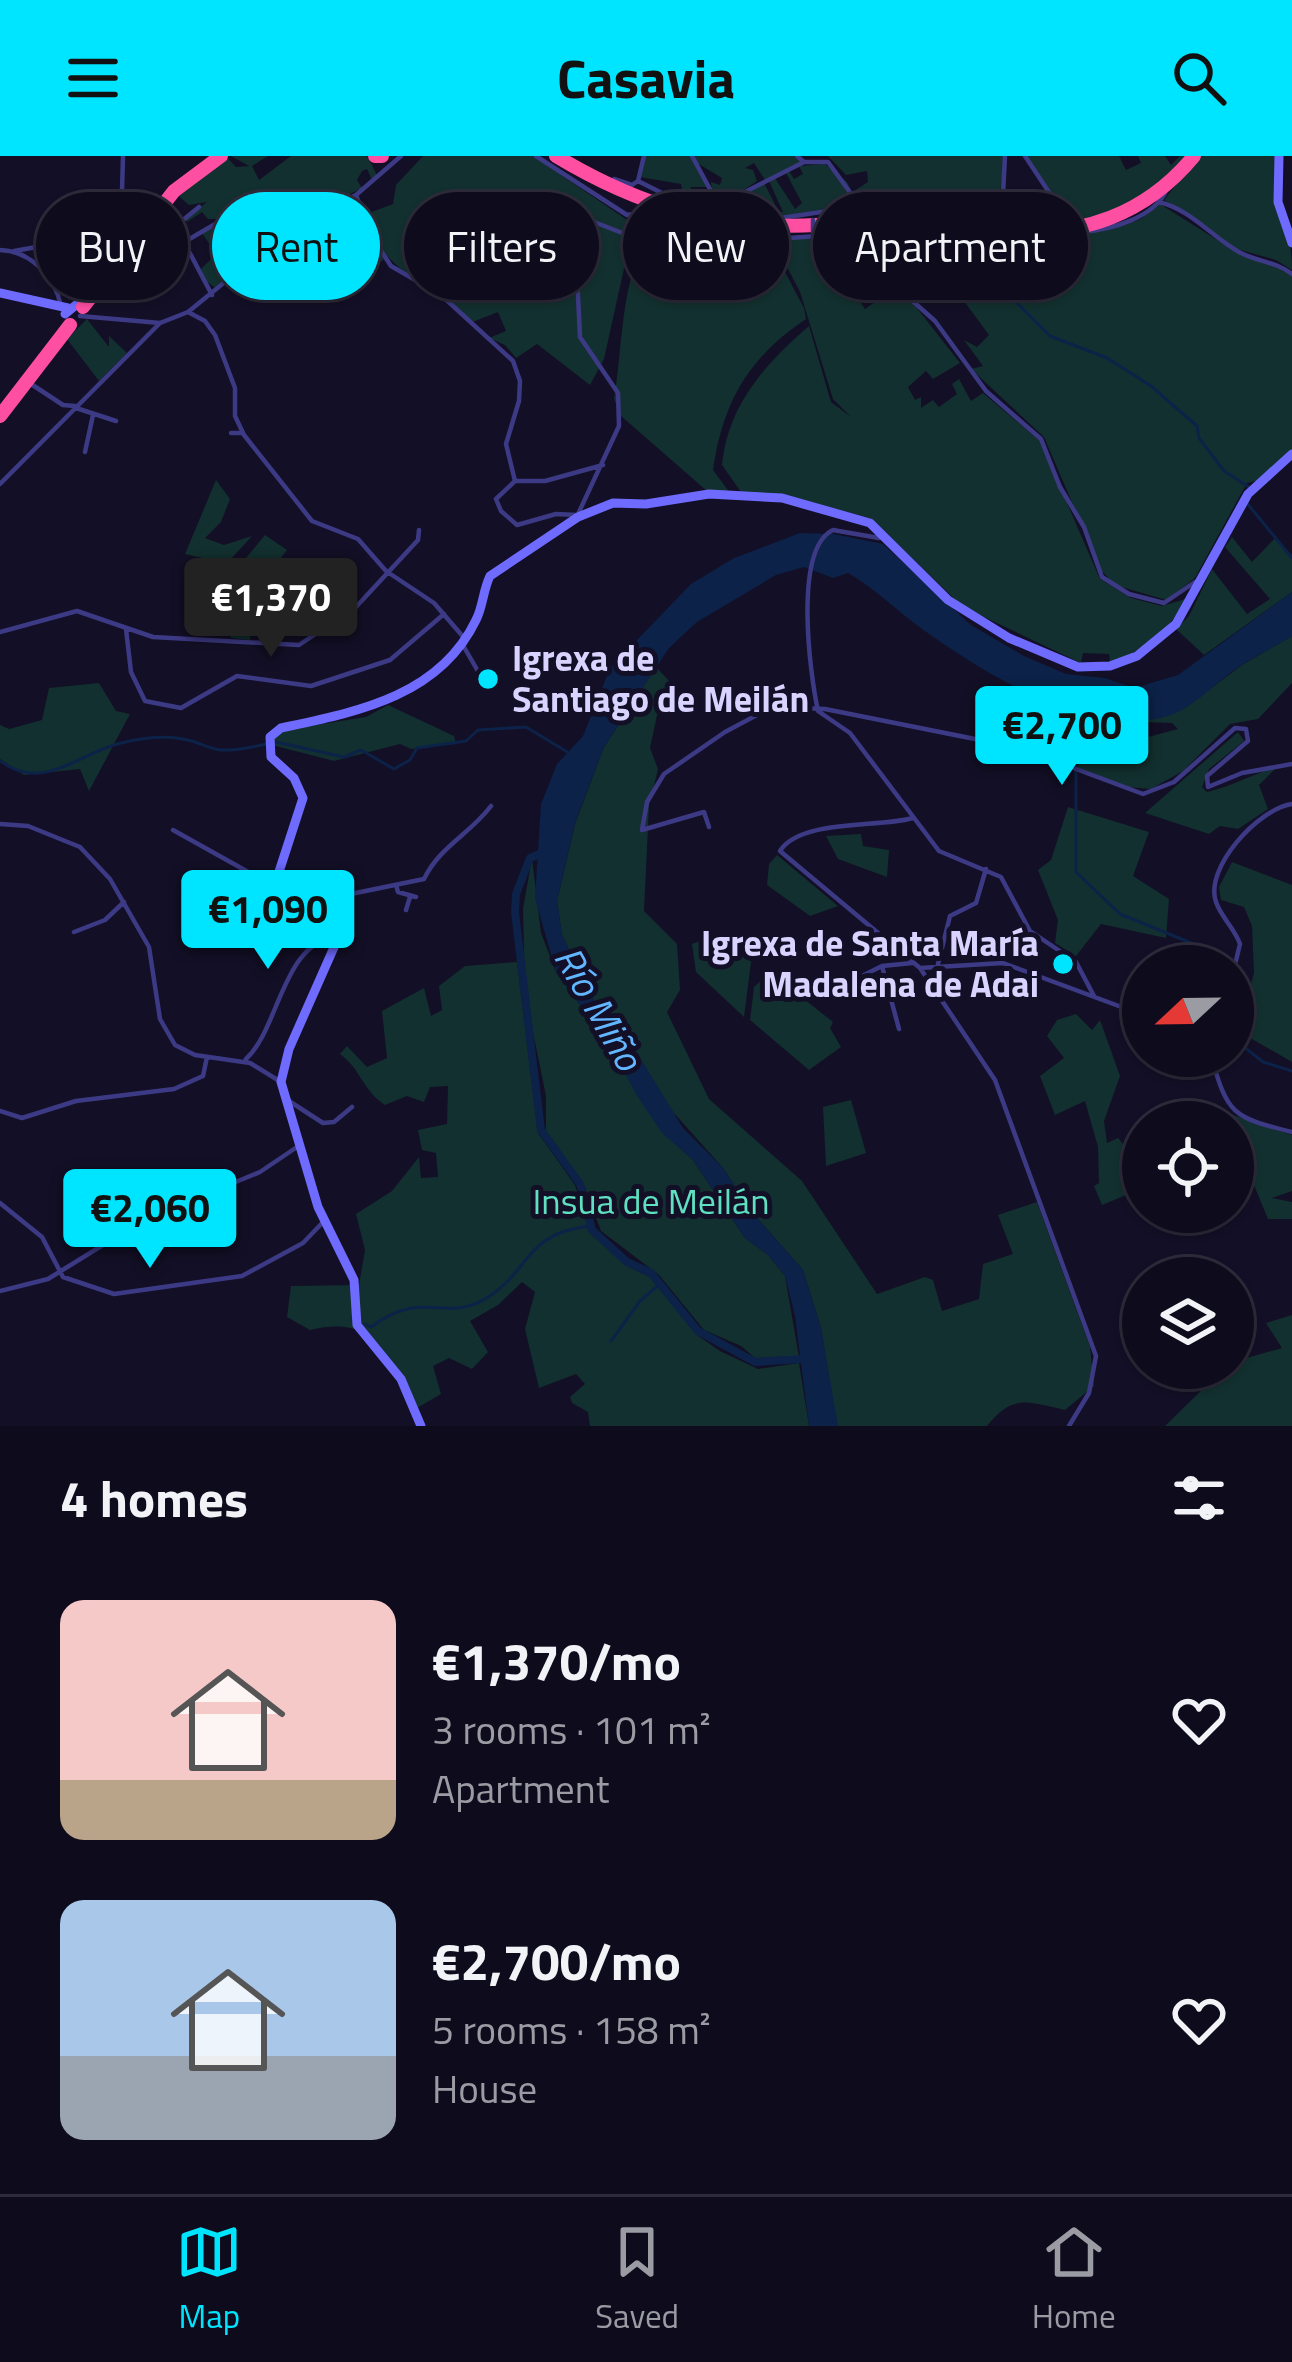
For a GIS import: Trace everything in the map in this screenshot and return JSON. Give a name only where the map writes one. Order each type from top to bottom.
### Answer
[{"type":"highway","points":[[168,192],[198,156]]},
{"type":"highway","points":[[173,185],[217,156]]},
{"type":"highway","points":[[173,192],[217,156]]},
{"type":"highway","points":[[556,156],[623,196]]},
{"type":"highway","points":[[1088,223],[1155,199],[1194,156]]},
{"type":"highway","points":[[1,411],[82,300]]},
{"type":"street","points":[[0,250],[48,245],[90,207],[122,191],[123,156]]},
{"type":"street","points":[[358,192],[380,158],[401,156]]},
{"type":"street","points":[[536,156],[623,202]]},
{"type":"street","points":[[569,156],[603,174]]},
{"type":"street","points":[[637,192],[644,156]]},
{"type":"street","points":[[692,156],[711,192]]},
{"type":"street","points":[[797,156],[804,162]]},
{"type":"street","points":[[1003,192],[1005,156]]},
{"type":"street","points":[[1025,156],[1049,192]]},
{"type":"street","points":[[1279,156],[1278,202],[1292,243]]},
{"type":"street","points":[[745,192],[804,162],[828,159],[852,192]]},
{"type":"street","points":[[585,173],[636,182],[719,215],[812,216],[813,235],[789,235]]},
{"type":"street","points":[[1155,199],[1189,216],[1237,251],[1276,262],[1292,274]]},
{"type":"street","points":[[188,216],[199,207]]},
{"type":"street","points":[[578,516],[619,426],[619,393],[580,338],[577,274],[564,226],[570,219],[581,219],[623,234]]},
{"type":"street","points":[[188,249],[212,288]]},
{"type":"street","points":[[14,251],[52,279],[72,312]]},
{"type":"street","points":[[380,253],[392,266],[441,295],[513,361],[520,380],[519,401],[506,444],[515,481]]},
{"type":"street","points":[[0,295],[72,312]]},
{"type":"street","points":[[0,295],[72,312],[160,323]]},
{"type":"street","points":[[0,484],[160,323],[212,295]]},
{"type":"street","points":[[912,300],[935,321],[986,391],[1041,439],[1060,487],[1084,527],[1102,577],[1129,594],[1164,603],[1201,581]]},
{"type":"street","points":[[1,411],[28,382],[72,312]]},
{"type":"street","points":[[188,312],[206,321],[215,335],[235,388],[242,433],[312,521],[358,539],[386,571],[444,614],[479,673]]},
{"type":"street","points":[[28,382],[63,405],[116,421]]},
{"type":"street","points":[[85,452],[93,415]]},
{"type":"street","points":[[231,433],[242,433]]},
{"type":"street","points":[[275,887],[303,798],[294,778],[271,757],[270,737],[281,728],[379,706],[446,665],[479,615],[490,576],[578,516],[613,503],[646,504],[710,494],[782,498],[850,514],[870,523],[965,614],[1078,667],[1123,664],[1176,624],[1248,494],[1292,454]]},
{"type":"street","points":[[578,516],[556,514],[517,524],[501,511],[496,499],[515,481],[544,481],[603,465]]},
{"type":"street","points":[[0,632],[77,611],[154,637],[299,644],[356,607],[418,540],[419,530]]},
{"type":"street","points":[[885,538],[829,532],[811,578],[805,602],[818,711],[850,733],[939,850],[1001,877],[1030,932],[1076,962],[1092,993]]},
{"type":"street","points":[[126,629],[131,672],[145,700],[181,708],[237,676],[310,686],[391,659],[444,614]]},
{"type":"street","points":[[709,826],[704,812],[642,830],[647,802],[664,774],[767,708],[875,717],[1020,748],[1143,794],[1174,782],[1235,728],[1246,729],[1248,741],[1207,776],[1208,788],[1242,772],[1292,764]]},
{"type":"street","points":[[1240,945],[1217,905],[1215,888],[1247,826],[1274,808],[1292,804]]},
{"type":"street","points":[[296,906],[424,879],[446,846],[477,826],[491,806]]},
{"type":"street","points":[[913,818],[808,832],[781,847],[784,858],[921,969],[1001,1094],[1092,1340],[1094,1378],[1069,1426]]},
{"type":"street","points":[[0,824],[28,826],[85,849],[124,902],[149,947],[166,1034],[180,1049],[245,1061],[281,1082]]},
{"type":"street","points":[[173,830],[275,887],[281,902],[326,912],[336,923]]},
{"type":"street","points":[[938,965],[950,916],[976,903],[986,869]]},
{"type":"street","points":[[396,885],[413,897],[406,910]]},
{"type":"street","points":[[340,896],[339,937],[289,1049],[281,1082],[324,1221],[354,1280],[357,1325],[393,1367],[421,1426]]},
{"type":"street","points":[[74,932],[105,920],[124,902]]},
{"type":"street","points":[[245,1061],[260,1045],[296,966],[319,940],[339,937]]},
{"type":"street","points":[[868,956],[884,938]]},
{"type":"street","points":[[869,991],[860,977],[882,966],[912,963]]},
{"type":"street","points":[[921,969],[1003,964],[1122,1006]]},
{"type":"street","points":[[882,966],[899,1029]]},
{"type":"street","points":[[0,1111],[22,1118],[76,1101],[184,1087],[203,1076],[207,1057]]},
{"type":"street","points":[[1217,1077],[1226,1105],[1247,1119],[1292,1132]]},
{"type":"street","points":[[286,1100],[323,1124],[332,1123],[352,1107]]},
{"type":"street","points":[[0,1291],[34,1285],[103,1245],[206,1202],[302,1145]]},
{"type":"street","points":[[0,1203],[42,1237],[58,1272],[69,1281],[114,1294],[242,1276],[303,1243],[324,1221]]},
{"type":"green space","points":[[226,156],[236,167],[249,166],[231,156],[268,156],[252,166],[259,180],[291,156],[367,156],[377,175],[372,180],[367,169],[362,171],[357,180],[362,188],[354,192],[212,192],[212,219],[202,212],[188,221],[207,202],[189,205],[188,192],[179,192]]},
{"type":"green space","points":[[423,156],[533,156],[586,192],[404,192],[404,270],[380,245],[380,209],[393,204],[396,185]]},
{"type":"green space","points":[[645,156],[794,156],[801,162],[765,180],[754,163],[745,168],[753,170],[757,181],[740,192],[712,191],[711,182],[720,185],[722,178],[697,163],[708,187],[691,187],[691,192],[682,192],[681,184],[640,177]]},
{"type":"green space","points":[[828,156],[1004,156],[1000,192],[855,192],[868,182],[867,171],[846,175]]},
{"type":"green space","points":[[1027,156],[1119,156],[1126,170],[1141,163],[1138,156],[1165,156],[1171,165],[1180,156],[1189,156],[1136,199],[1088,218],[1088,192],[1051,192]]},
{"type":"green space","points":[[1198,156],[1277,156],[1292,270],[1276,260],[1237,249],[1164,200]]},
{"type":"green space","points":[[825,164],[852,192],[813,192],[813,211],[789,215],[789,200],[795,209],[802,203],[786,173],[794,179],[803,174],[799,166]]},
{"type":"green space","points":[[775,178],[784,192],[774,192],[769,181]]},
{"type":"green space","points":[[764,183],[769,192],[744,192]]},
{"type":"green space","points":[[599,201],[623,217],[623,273],[604,359],[590,385],[537,344],[516,358],[505,345],[489,338],[506,331],[498,312],[470,323],[447,300],[599,300]]},
{"type":"green space","points":[[1160,204],[1241,255],[1269,262],[1292,276],[1292,452],[1261,480],[1247,483],[1195,578],[1166,600],[1115,585],[1101,570],[1044,437],[971,369],[983,366],[964,340],[977,347],[989,335],[963,300],[1088,300],[1088,233],[1138,220]]},
{"type":"green space","points":[[212,227],[212,248],[202,233]]},
{"type":"green space","points":[[813,236],[813,300],[859,300],[865,309],[878,300],[911,300],[960,363],[933,379],[926,371],[908,387],[915,400],[921,397],[921,408],[933,400],[939,407],[957,394],[952,384],[959,379],[971,401],[983,393],[1040,441],[1100,579],[1131,598],[1162,606],[1189,598],[1165,629],[1110,663],[1109,654],[1083,653],[1081,663],[963,607],[870,518],[801,499],[741,492],[722,465],[732,423],[751,387],[809,326],[831,402],[851,417],[833,399],[800,292],[789,271],[789,237]]},
{"type":"green space","points":[[212,258],[212,285],[206,281],[201,269]]},
{"type":"green space","points":[[789,280],[806,319],[768,349],[732,403],[713,470],[730,493],[707,491],[621,416],[614,399],[626,300],[789,300]]},
{"type":"green space","points":[[87,319],[109,347],[109,336],[127,353],[99,381],[67,339]]},
{"type":"green space","points":[[216,480],[230,499],[221,522],[205,538],[224,545],[252,536],[220,571],[211,560],[185,554]]},
{"type":"green space","points":[[265,535],[287,550],[270,572],[291,609],[268,628],[257,595],[251,594],[250,640],[231,638],[228,596],[233,589],[228,580]]},
{"type":"green space","points":[[1232,537],[1252,562],[1275,538],[1292,555],[1292,592],[1204,655],[1176,629],[1189,616],[1212,569],[1247,614],[1270,599],[1225,547]]},
{"type":"green space","points":[[1292,636],[1292,683],[1258,719],[1230,724],[1183,771],[1151,789],[1126,787],[1078,769],[1075,740],[1079,714],[1105,717],[1186,707],[1242,665]],"holes":[[[1084,720],[1172,723],[1178,729],[1084,754],[1075,740]]]},
{"type":"green space","points":[[656,667],[672,684],[662,692],[650,748],[658,769],[649,806],[644,911],[677,944],[680,990],[667,1012],[709,1099],[802,1181],[877,1294],[925,1277],[933,1280],[942,1311],[979,1299],[983,1264],[1013,1254],[998,1215],[1037,1202],[1090,1347],[1094,1386],[1065,1410],[1014,1404],[987,1426],[837,1426],[821,1328],[803,1270],[665,1103],[622,1028],[596,1005],[562,935],[557,901],[575,824],[604,747]]},
{"type":"green space","points":[[99,683],[116,711],[130,714],[89,791],[80,769],[24,775],[0,759],[0,725],[9,729],[42,720],[49,688]]},
{"type":"green space","points":[[388,705],[454,736],[456,744],[411,749],[400,744],[334,761],[272,745],[273,737],[284,730],[366,717]]},
{"type":"green space","points":[[1238,732],[1244,741],[1209,769],[1202,787],[1207,792],[1216,790],[1276,768],[1259,785],[1268,809],[1238,829],[1220,826],[1209,834],[1145,813]]},
{"type":"green space","points":[[1068,807],[1149,832],[1133,876],[1169,899],[1166,938],[1101,924],[1076,956],[1055,943],[1058,920],[1038,870],[1051,860]]},
{"type":"green space","points":[[861,834],[863,846],[889,850],[887,877],[838,859],[826,836]]},
{"type":"green space","points":[[777,855],[838,906],[810,916],[767,885],[769,864]]},
{"type":"green space","name":"Insua de Meilán","points":[[532,858],[541,933],[556,972],[614,1052],[662,1132],[693,1160],[745,1238],[785,1276],[799,1357],[755,1358],[741,1346],[704,1330],[659,1275],[601,1231],[585,1187],[546,1137],[546,1096],[525,993],[523,909]]},
{"type":"green space","points":[[1232,862],[1292,885],[1292,1062],[1254,1040],[1252,926],[1244,907],[1221,900],[1219,887]]},
{"type":"green space","points":[[700,941],[715,963],[752,954],[744,1017],[696,972],[692,944]]},
{"type":"green space","points":[[517,962],[538,1133],[575,1185],[589,1232],[631,1268],[652,1278],[697,1335],[720,1351],[758,1369],[799,1363],[809,1426],[590,1426],[588,1412],[570,1397],[585,1384],[576,1374],[539,1388],[525,1329],[535,1292],[522,1282],[498,1305],[470,1321],[488,1352],[472,1369],[449,1358],[433,1366],[441,1394],[417,1408],[387,1357],[366,1334],[351,1328],[310,1330],[287,1317],[291,1286],[359,1285],[365,1250],[356,1214],[392,1191],[419,1157],[421,1178],[438,1177],[436,1153],[422,1150],[418,1130],[447,1124],[448,1086],[430,1087],[424,1102],[407,1096],[385,1105],[340,1054],[347,1046],[367,1067],[387,1058],[382,1011],[424,988],[431,1016],[442,1010],[439,986],[465,966]]},
{"type":"green space","points":[[770,972],[833,1022],[830,1028],[841,1047],[809,1070],[750,1020],[754,987]]},
{"type":"green space","points":[[1076,1014],[1092,1030],[1100,1020],[1120,1076],[1104,1121],[1107,1143],[1118,1138],[1122,1143],[1122,1197],[1102,1205],[1094,1186],[1099,1183],[1098,1147],[1085,1101],[1055,1115],[1040,1076],[1064,1058],[1047,1036],[1057,1020]]},
{"type":"green space","points":[[851,1100],[866,1153],[826,1166],[823,1107]]},
{"type":"green space","points":[[1254,1122],[1292,1135],[1292,1191],[1272,1198],[1292,1202],[1292,1219],[1268,1219],[1254,1185]]},
{"type":"green space","points":[[1292,1315],[1292,1426],[1165,1426],[1203,1389],[1254,1389],[1254,1356],[1282,1348],[1266,1323]]},
{"type":"water","name":"Río Miño","points":[[800,533],[883,544],[971,625],[1024,656],[1066,674],[1105,678],[1134,688],[1178,675],[1292,592],[1292,636],[1236,669],[1177,713],[1137,721],[1105,719],[1039,698],[947,646],[848,573],[833,578],[804,567],[776,575],[697,622],[669,648],[604,747],[575,823],[557,901],[562,935],[596,1005],[622,1028],[683,1128],[723,1168],[751,1211],[803,1270],[821,1328],[838,1426],[809,1426],[785,1276],[745,1238],[693,1160],[662,1133],[636,1094],[614,1052],[556,972],[535,898],[541,804],[557,764],[583,736],[610,668],[691,584],[734,558]]},
{"type":"waterway","points":[[1014,300],[1050,336],[1107,358],[1151,386],[1197,426],[1199,438],[1224,471],[1249,487]]},
{"type":"waterway","points":[[1246,502],[1292,558]]},
{"type":"waterway","points":[[1082,712],[1076,739],[1076,872],[1120,914],[1196,945]]},
{"type":"waterway","points":[[276,742],[344,757],[361,750],[394,769],[410,760],[417,748],[466,741],[478,730],[526,727],[569,753]]},
{"type":"waterway","points":[[0,761],[31,773],[61,768],[105,748],[149,738],[177,738],[221,750],[267,744]]},
{"type":"waterway","points":[[542,853],[530,858],[516,894],[515,912],[541,1130],[580,1184],[592,1230],[627,1262],[651,1273],[698,1331],[755,1362],[805,1359]]},
{"type":"waterway","points":[[1254,1055],[1292,1071]]},
{"type":"waterway","points":[[365,1324],[371,1327],[419,1307],[457,1308],[485,1299],[539,1245],[568,1230],[590,1226]]},
{"type":"waterway","points":[[611,1341],[640,1301],[661,1283]]},
{"type":"place","name":"Igrexa de Santiago de Meilán","points":[[488,679]]},
{"type":"place","name":"Igrexa de Santa María Madalena de Adai","points":[[1063,964]]}]
